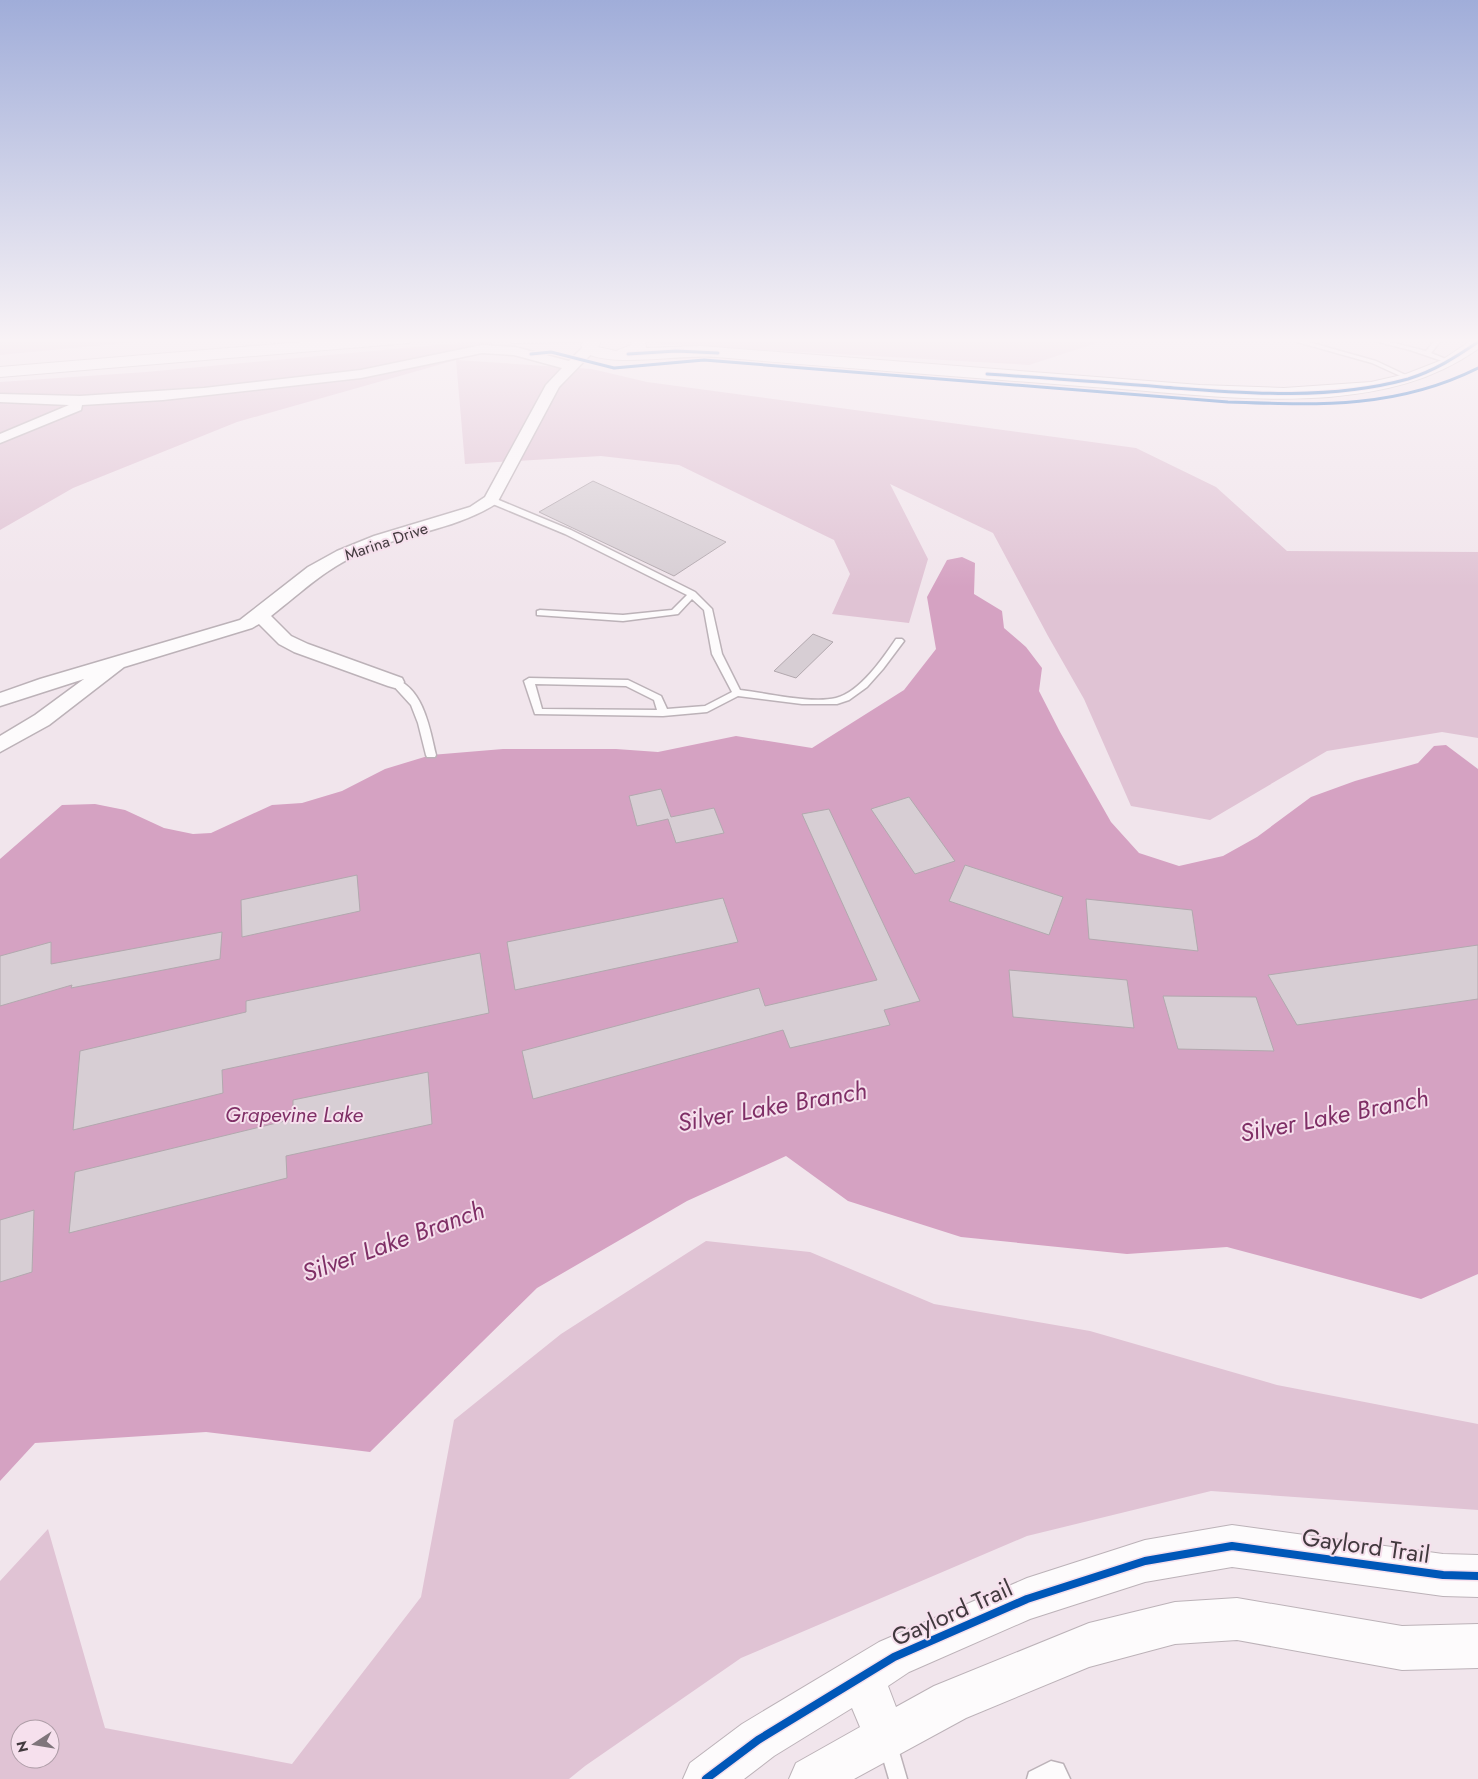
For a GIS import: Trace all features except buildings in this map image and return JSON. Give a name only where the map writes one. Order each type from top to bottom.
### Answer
[{"type":"street","points":[[0,439],[39,421]]},
{"type":"street","points":[[491,500],[534,421]]},
{"type":"street","name":"Marina Drive","points":[[0,700],[48,683],[246,624],[261,616],[307,576],[325,564],[366,545],[476,510],[491,500]]},
{"type":"street","points":[[261,616],[285,640],[322,657],[395,682]]},
{"type":"street","name":"Marina Drive","points":[[0,745],[42,720],[117,663]]},
{"type":"street","name":"Gaylord Trail","points":[[706,1779],[758,1740],[894,1657],[1027,1600],[1145,1561],[1232,1546],[1443,1575],[1478,1576]]},
{"type":"street","points":[[812,1779],[950,1702],[1089,1645],[1175,1624],[1237,1619],[1402,1648],[1478,1646]]},
{"type":"street","points":[[862,1676],[886,1736]]},
{"type":"lane","points":[[491,500],[568,532],[692,594],[708,609],[717,654],[737,693]]},
{"type":"lane","points":[[540,612],[623,618],[675,612],[692,594]]},
{"type":"lane","points":[[663,714],[658,698],[628,683],[529,681],[538,712],[663,714],[707,709],[737,693],[823,702],[838,700],[850,694],[879,670],[899,641]]},
{"type":"lane","points":[[395,682],[412,695],[417,704],[431,755]]},
{"type":"lane","points":[[886,1736],[898,1779]]},
{"type":"lane","points":[[1036,1779],[1050,1770],[1056,1771],[1061,1779]]},
{"type":"shaded area","points":[[0,421],[240,421],[73,488],[0,530]]},
{"type":"shaded area","points":[[461,421],[936,421],[1136,448],[1216,487],[1287,551],[1478,552],[1478,738],[1442,732],[1327,751],[1210,820],[1131,806],[1084,699],[993,533],[890,484],[928,559],[909,623],[832,614],[850,574],[834,540],[679,465],[601,456],[465,464]]},
{"type":"shaded area","points":[[706,1241],[810,1252],[934,1304],[1090,1331],[1277,1385],[1478,1424],[1478,1510],[1211,1491],[1027,1536],[741,1658],[569,1779],[0,1779],[0,1581],[48,1529],[105,1728],[292,1764],[421,1597],[454,1420],[561,1334]]},
{"type":"water","name":"Grapevine Lake","points":[[962,557],[975,563],[974,594],[1002,611],[1004,628],[1026,647],[1042,668],[1039,691],[1060,732],[1111,822],[1139,853],[1179,866],[1223,856],[1257,837],[1311,797],[1355,781],[1418,763],[1434,746],[1446,745],[1478,769],[1478,1274],[1421,1299],[1227,1247],[1127,1254],[961,1237],[848,1201],[786,1156],[687,1201],[537,1288],[370,1452],[206,1432],[35,1443],[0,1481],[0,859],[62,805],[95,804],[125,810],[164,828],[193,834],[211,833],[272,805],[302,803],[342,791],[385,769],[431,755],[503,749],[616,749],[658,752],[736,736],[812,748],[904,690],[936,649],[927,597],[947,560]]},
{"type":"cycle path","points":[[706,1779],[758,1740],[894,1657],[1027,1599],[1145,1561],[1232,1546],[1443,1575],[1478,1576]]},
{"type":"water label","name":"Silver Lake Branch","points":[[772,1106]]},
{"type":"water label","name":"Silver Lake Branch","points":[[1334,1115]]},
{"type":"water label","name":"Silver Lake Branch","points":[[393,1241]]}]
